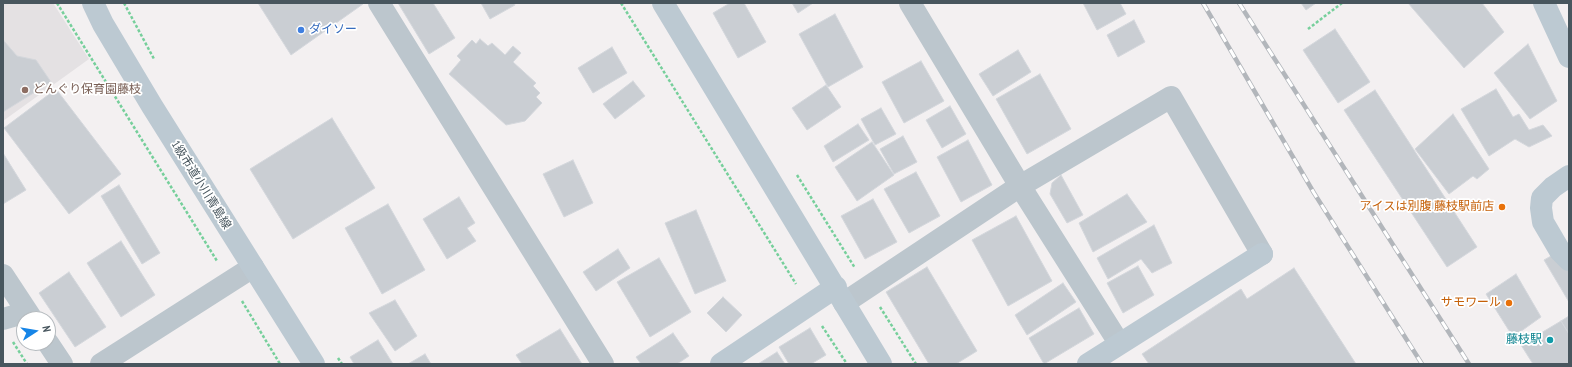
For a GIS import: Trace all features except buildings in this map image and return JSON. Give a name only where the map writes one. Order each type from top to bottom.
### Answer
[{"type":"street","name":"1級市道小川青島線","points":[[93,3],[103,24],[152,106],[314,364]]},
{"type":"street","points":[[378,3],[603,364]]},
{"type":"street","points":[[662,3],[881,364]]},
{"type":"street","points":[[910,3],[1020,186],[1119,343]]},
{"type":"street","points":[[1544,3],[1569,57]]},
{"type":"street","points":[[721,364],[810,305],[867,288],[1020,186],[1171,96],[1262,254],[1088,364]]},
{"type":"street","points":[[1569,176],[1553,187],[1542,198],[1541,208],[1543,222],[1560,251],[1569,260]]},
{"type":"street","points":[[101,364],[253,266]]},
{"type":"street","points":[[3,275],[26,311]]},
{"type":"street","points":[[3,319],[16,318]]},
{"type":"street","points":[[53,351],[62,364]]},
{"type":"path","points":[[57,3],[280,364]]},
{"type":"path","points":[[621,3],[847,364]]},
{"type":"path","points":[[1308,29],[1342,3]]},
{"type":"path","points":[[867,288],[916,364]]},
{"type":"path","points":[[11,339],[27,364]]},
{"type":"shaded area","name":"どんぐり保育園藤枝","points":[[3,3],[53,3],[89,59],[3,121]]},
{"type":"railway","points":[[1203,3],[1314,193],[1422,364]]},
{"type":"railway","points":[[1239,3],[1469,364]]},
{"type":"place","name":"ダイソー","points":[[301,30]]},
{"type":"place","name":"どんぐり保育園藤枝","points":[[25,90]]},
{"type":"place","name":"アイスは別腹 藤枝駅前店","points":[[1502,207]]},
{"type":"place","name":"サモワール","points":[[1509,303]]},
{"type":"place","name":"藤枝駅","points":[[1550,340]]}]
